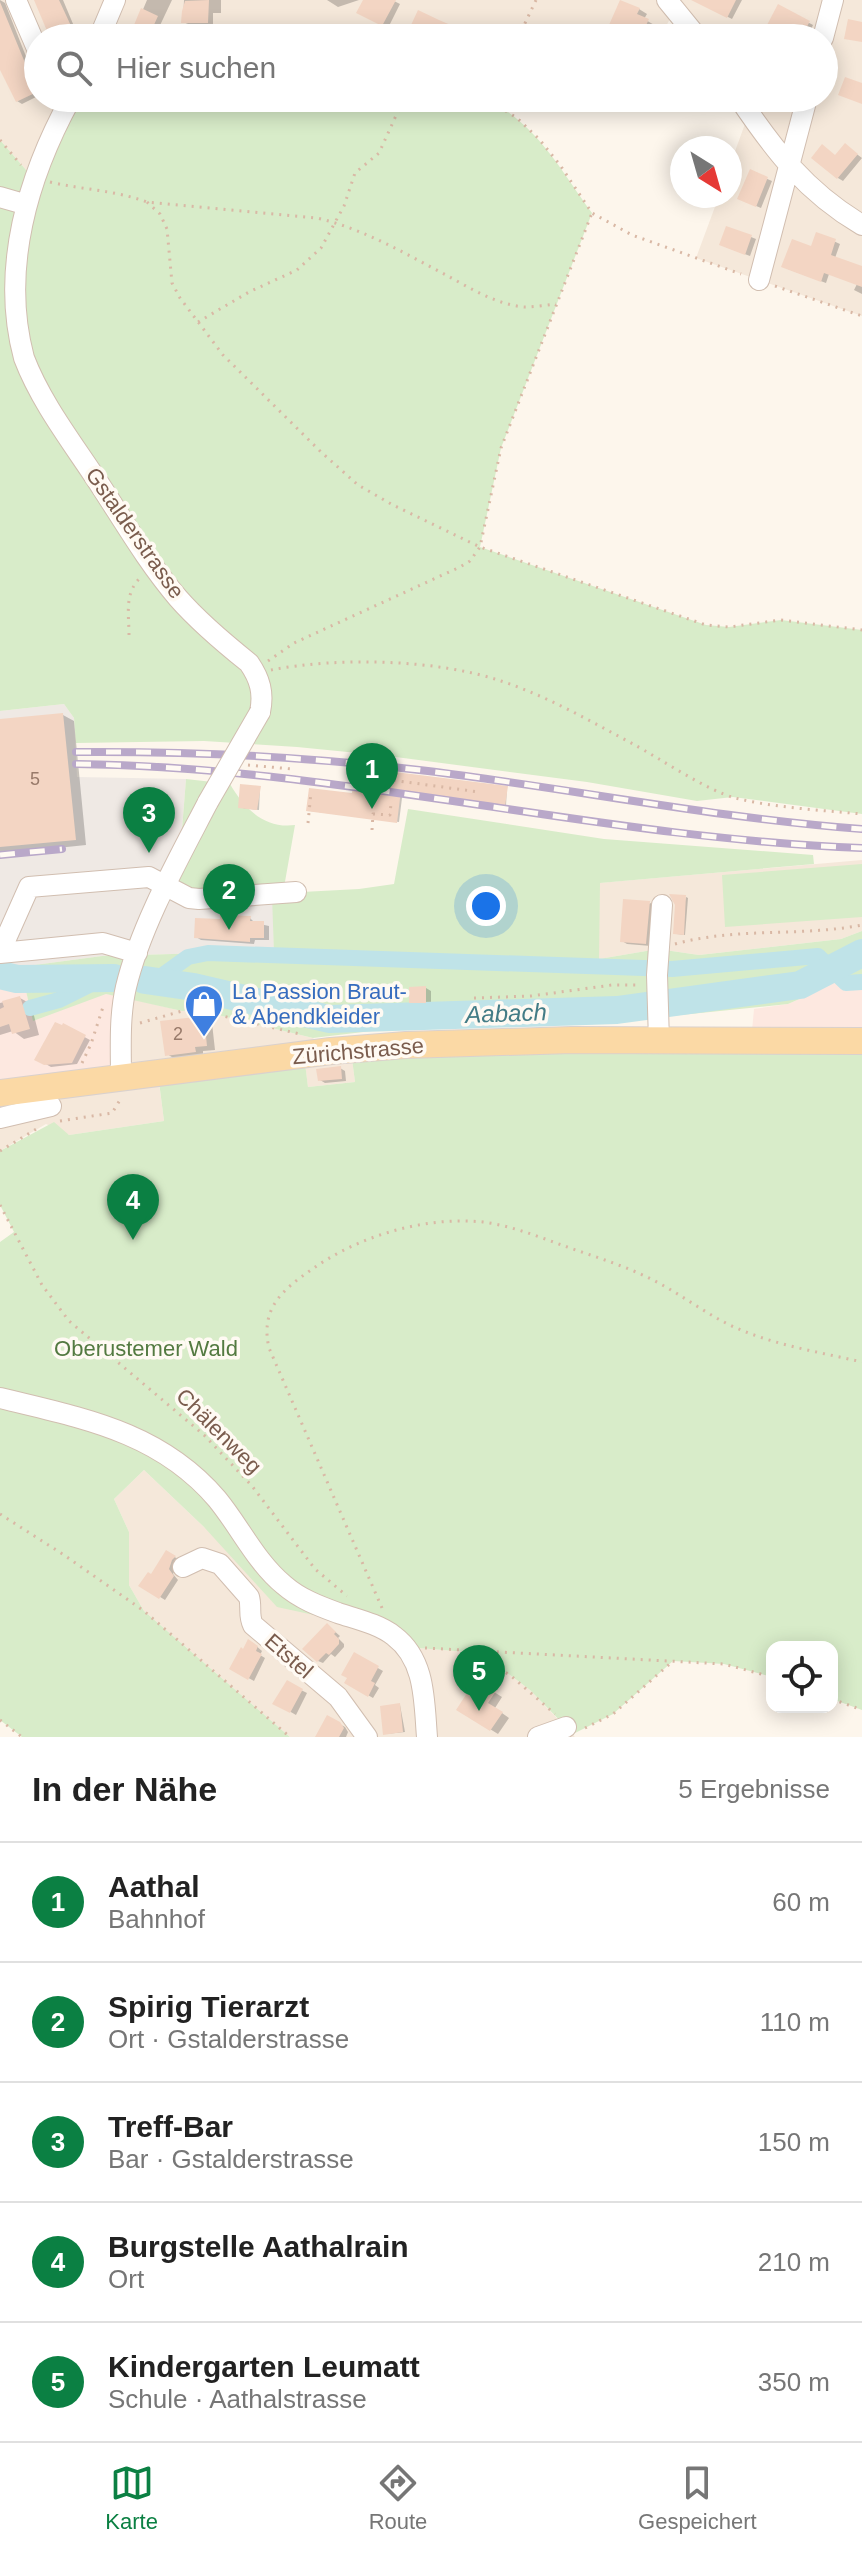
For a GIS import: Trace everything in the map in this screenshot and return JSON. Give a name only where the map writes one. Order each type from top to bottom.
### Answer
[{"type":"main road","name":"Zürichstrasse","points":[[0,1093],[341,1050],[489,1041],[658,989],[862,1041]]},
{"type":"street","points":[[16,0],[26,24]]},
{"type":"street","points":[[105,24],[115,0]]},
{"type":"street","points":[[667,0],[687,24]]},
{"type":"street","points":[[827,24],[833,0]]},
{"type":"street","name":"Gstalderstrasse","points":[[60,112],[24,204],[11,254],[11,302],[23,356],[42,395],[152,566],[194,615],[249,663],[261,685],[263,700],[260,712],[208,802],[137,953],[125,989],[122,1010],[121,1079]]},
{"type":"street","points":[[749,112],[789,167],[862,225]]},
{"type":"street","points":[[759,280],[803,112]]},
{"type":"street","points":[[0,197],[24,204]]},
{"type":"street","points":[[137,953],[103,943],[0,952],[29,887],[149,877],[189,898],[296,892]]},
{"type":"street","points":[[658,989],[662,905]]},
{"type":"street","points":[[0,1118],[50,1117]]},
{"type":"street","points":[[0,1398],[103,1423],[147,1443],[184,1468],[216,1497],[254,1552],[281,1583],[308,1601],[395,1634],[416,1662],[427,1737]]},
{"type":"street","name":"Etstel","points":[[183,1567],[202,1558],[220,1564],[249,1597],[249,1617],[253,1625],[338,1697],[367,1737]]},
{"type":"street","points":[[538,1737],[569,1730]]},
{"type":"path","points":[[525,24],[536,0]]},
{"type":"path","points":[[198,322],[249,292],[297,270],[321,248],[344,206],[355,173],[379,153],[398,112]]},
{"type":"path","points":[[508,112],[539,139],[592,213],[632,235],[862,316]]},
{"type":"path","points":[[0,140],[33,178],[75,188],[121,193],[147,202],[336,222],[373,237],[479,293],[526,307],[556,304]]},
{"type":"path","points":[[147,202],[160,214],[167,229],[172,283],[180,298],[223,355],[358,485],[480,547],[706,625],[729,627],[781,620],[862,630]]},
{"type":"path","points":[[284,649],[466,565],[480,547],[501,448],[592,213]]},
{"type":"path","points":[[129,635],[130,589],[152,566]]},
{"type":"path","points":[[289,667],[307,663],[375,663],[480,674],[564,708],[733,797],[862,814]]},
{"type":"path","points":[[230,764],[292,769]]},
{"type":"path","points":[[362,776],[479,792]]},
{"type":"path","points":[[308,823],[311,792]]},
{"type":"path","points":[[372,830],[373,814],[390,815],[391,803]]},
{"type":"path","points":[[474,998],[531,996],[612,985],[658,989],[716,935],[862,925]]},
{"type":"path","points":[[82,1063],[105,1002]]},
{"type":"path","points":[[170,1007],[170,1014]]},
{"type":"path","points":[[136,1025],[170,1014],[197,1010],[303,1035]]},
{"type":"path","points":[[0,1151],[50,1117],[112,1113],[120,1103],[121,1079]]},
{"type":"path","name":"Chälenweg","points":[[0,1205],[42,1285],[69,1321],[204,1435],[252,1486],[315,1569],[354,1600]]},
{"type":"path","points":[[766,1675],[724,1664],[467,1652],[395,1634],[269,1348],[265,1334],[266,1320],[282,1294],[323,1261],[366,1240],[400,1230],[458,1220],[519,1230],[653,1280],[733,1326],[755,1335],[862,1362]]},
{"type":"path","points":[[0,1514],[144,1611],[290,1737]]},
{"type":"path","points":[[467,1652],[510,1675],[530,1690],[569,1730],[613,1714],[673,1661]]},
{"type":"path","points":[[838,1701],[862,1710]]},
{"type":"path","points":[[0,1720],[22,1737]]},
{"type":"shaded area","points":[[0,0],[862,0],[862,316],[696,258],[715,208],[742,208],[741,136],[748,112],[838,112],[838,24],[687,24],[675,9],[667,24],[24,24],[24,112],[64,112],[33,178],[0,140]]},
{"type":"shaded area","points":[[64,704],[74,718],[77,777],[186,779],[180,855],[273,894],[274,956],[208,953],[102,956],[12,968],[0,964],[0,711]]},
{"type":"shaded area","points":[[862,860],[862,931],[841,939],[699,955],[658,949],[599,959],[599,883]]},
{"type":"shaded area","points":[[836,977],[862,986],[862,1032],[752,1031],[754,1009],[788,1004],[813,993]]},
{"type":"shaded area","points":[[0,988],[26,990],[30,1008],[106,994],[124,997],[121,1079],[0,1093]]},
{"type":"shaded area","points":[[124,997],[182,1011],[197,1010],[313,1038],[332,1058],[352,1059],[355,1082],[308,1087],[304,1056],[158,1075],[164,1121],[69,1135],[46,1124],[0,1151],[0,1093]]},
{"type":"shaded area","points":[[144,1470],[204,1527],[322,1607],[406,1647],[467,1652],[510,1675],[530,1690],[575,1737],[290,1737],[144,1611],[129,1585],[129,1532],[114,1499]]},
{"type":"green space","points":[[64,112],[507,112],[519,121],[546,149],[592,213],[501,448],[480,547],[706,625],[729,627],[781,620],[862,630],[862,814],[733,797],[697,801],[587,782],[297,747],[204,741],[76,743],[74,718],[64,704],[0,711],[0,140],[33,178]]},
{"type":"green space","points":[[186,779],[230,784],[256,815],[274,824],[295,825],[283,893],[394,884],[408,809],[604,839],[813,855],[814,864],[600,883],[599,959],[658,949],[699,955],[841,939],[862,931],[862,986],[846,986],[836,978],[788,1004],[622,1021],[380,1030],[313,1038],[197,1010],[182,1011],[106,994],[33,1021],[26,991],[0,988],[0,964],[12,968],[102,956],[274,955],[272,895],[166,887],[180,855]]},
{"type":"green space","points":[[862,864],[862,917],[725,927],[722,875]]},
{"type":"green space","name":"Oberustemer Wald","points":[[567,1051],[862,1053],[862,1710],[838,1701],[838,1641],[766,1641],[766,1675],[724,1664],[673,1661],[613,1714],[573,1734],[530,1690],[510,1675],[467,1652],[406,1647],[323,1607],[314,1615],[277,1607],[204,1527],[144,1470],[114,1499],[129,1532],[129,1585],[144,1611],[290,1737],[22,1737],[0,1720],[0,1242],[14,1232],[0,1205],[0,1151],[54,1122],[69,1135],[164,1121],[158,1074],[304,1055],[308,1087],[355,1082],[352,1059]]},
{"type":"building","points":[[34,0],[59,0],[70,24],[44,24]]},
{"type":"building","points":[[209,0],[208,23],[181,23],[185,1]]},
{"type":"building","points":[[363,0],[396,0],[383,24],[356,13]]},
{"type":"building","points":[[620,0],[640,8],[637,14],[649,19],[647,24],[609,24]]},
{"type":"building","points":[[691,0],[736,0],[727,18]]},
{"type":"building","points":[[0,2],[24,60],[24,98],[16,102],[0,70]]},
{"type":"building","points":[[778,4],[810,21],[808,24],[768,24]]},
{"type":"building","points":[[141,8],[158,16],[154,24],[134,24]]},
{"type":"building","points":[[418,10],[448,24],[412,24]]},
{"type":"building","points":[[848,19],[862,22],[862,42],[844,39]]},
{"type":"building","points":[[845,77],[862,83],[862,104],[838,95]]},
{"type":"building","points":[[845,143],[858,154],[837,179],[811,158],[822,144],[835,155]]},
{"type":"building","points":[[750,169],[768,177],[756,207],[742,201],[742,187]]},
{"type":"building","points":[[726,226],[752,235],[745,255],[719,245]]},
{"type":"building","points":[[816,232],[836,239],[831,255],[862,266],[862,287],[824,273],[821,282],[781,267],[792,239],[811,246]]},
{"type":"building","points":[[63,713],[76,840],[0,847],[0,719]]},
{"type":"building","points":[[355,767],[508,786],[505,806],[401,790],[397,823],[306,811],[309,788],[352,793]]},
{"type":"building","points":[[240,784],[261,786],[257,810],[238,808]]},
{"type":"building","points":[[669,894],[686,895],[684,935],[673,934],[675,905]]},
{"type":"building","points":[[623,899],[650,901],[646,944],[620,942]]},
{"type":"building","points":[[220,915],[251,916],[250,921],[264,921],[264,938],[250,938],[250,942],[194,938],[195,918],[220,919]]},
{"type":"building","points":[[426,986],[426,1003],[409,1003],[409,987]]},
{"type":"building","points":[[20,996],[30,1029],[12,1034],[9,1024],[0,1027],[0,1009],[4,1007],[2,1001]]},
{"type":"building","points":[[204,1016],[207,1046],[195,1047],[196,1052],[165,1056],[160,1021]]},
{"type":"building","points":[[55,1022],[86,1035],[72,1063],[44,1065],[34,1060]]},
{"type":"building","points":[[341,1066],[342,1079],[318,1081],[316,1069]]},
{"type":"building","points":[[166,1550],[176,1556],[169,1569],[174,1576],[159,1599],[138,1586],[148,1572],[151,1574]]},
{"type":"building","points":[[327,1623],[336,1632],[334,1634],[339,1644],[317,1662],[302,1649]]},
{"type":"building","points":[[248,1639],[258,1646],[256,1651],[262,1654],[248,1680],[229,1669]]},
{"type":"building","points":[[354,1652],[379,1666],[371,1681],[375,1683],[368,1697],[344,1683],[347,1678],[341,1675]]},
{"type":"building","points":[[287,1680],[303,1689],[290,1713],[272,1704]]},
{"type":"building","points":[[485,1684],[496,1691],[488,1703],[503,1712],[490,1731],[456,1710],[469,1690],[478,1696]]},
{"type":"building","points":[[400,1703],[403,1732],[383,1735],[380,1706]]},
{"type":"building","points":[[327,1715],[344,1728],[339,1737],[315,1737]]},
{"type":"waterway","points":[[156,980],[188,957],[208,953],[672,969],[818,956],[846,983],[862,982]]},
{"type":"waterway","name":"Aabach","points":[[145,980],[194,987],[329,1019],[617,1010],[800,985],[862,953]]},
{"type":"waterway","name":"Aabach","points":[[0,975],[17,979],[114,978]]},
{"type":"waterway","points":[[30,1008],[59,1000],[103,978]]},
{"type":"railway","points":[[76,752],[252,756],[384,766],[699,811],[862,829]]},
{"type":"railway","points":[[76,764],[175,768],[273,777],[665,831],[763,842],[862,848]]},
{"type":"railway","points":[[0,855],[62,849]]},
{"type":"place","name":"Aathal","points":[[372,809]]},
{"type":"place","name":"Treff-Bar","points":[[149,853]]},
{"type":"place","name":"Spirig Tierarzt","points":[[229,930]]},
{"type":"place","name":"La Passion Braut- & Abendkleider","points":[[204,1038]]},
{"type":"place","name":"Burgstelle Aathalrain","points":[[133,1240]]},
{"type":"place","name":"Kindergarten Leumatt","points":[[479,1711]]}]
